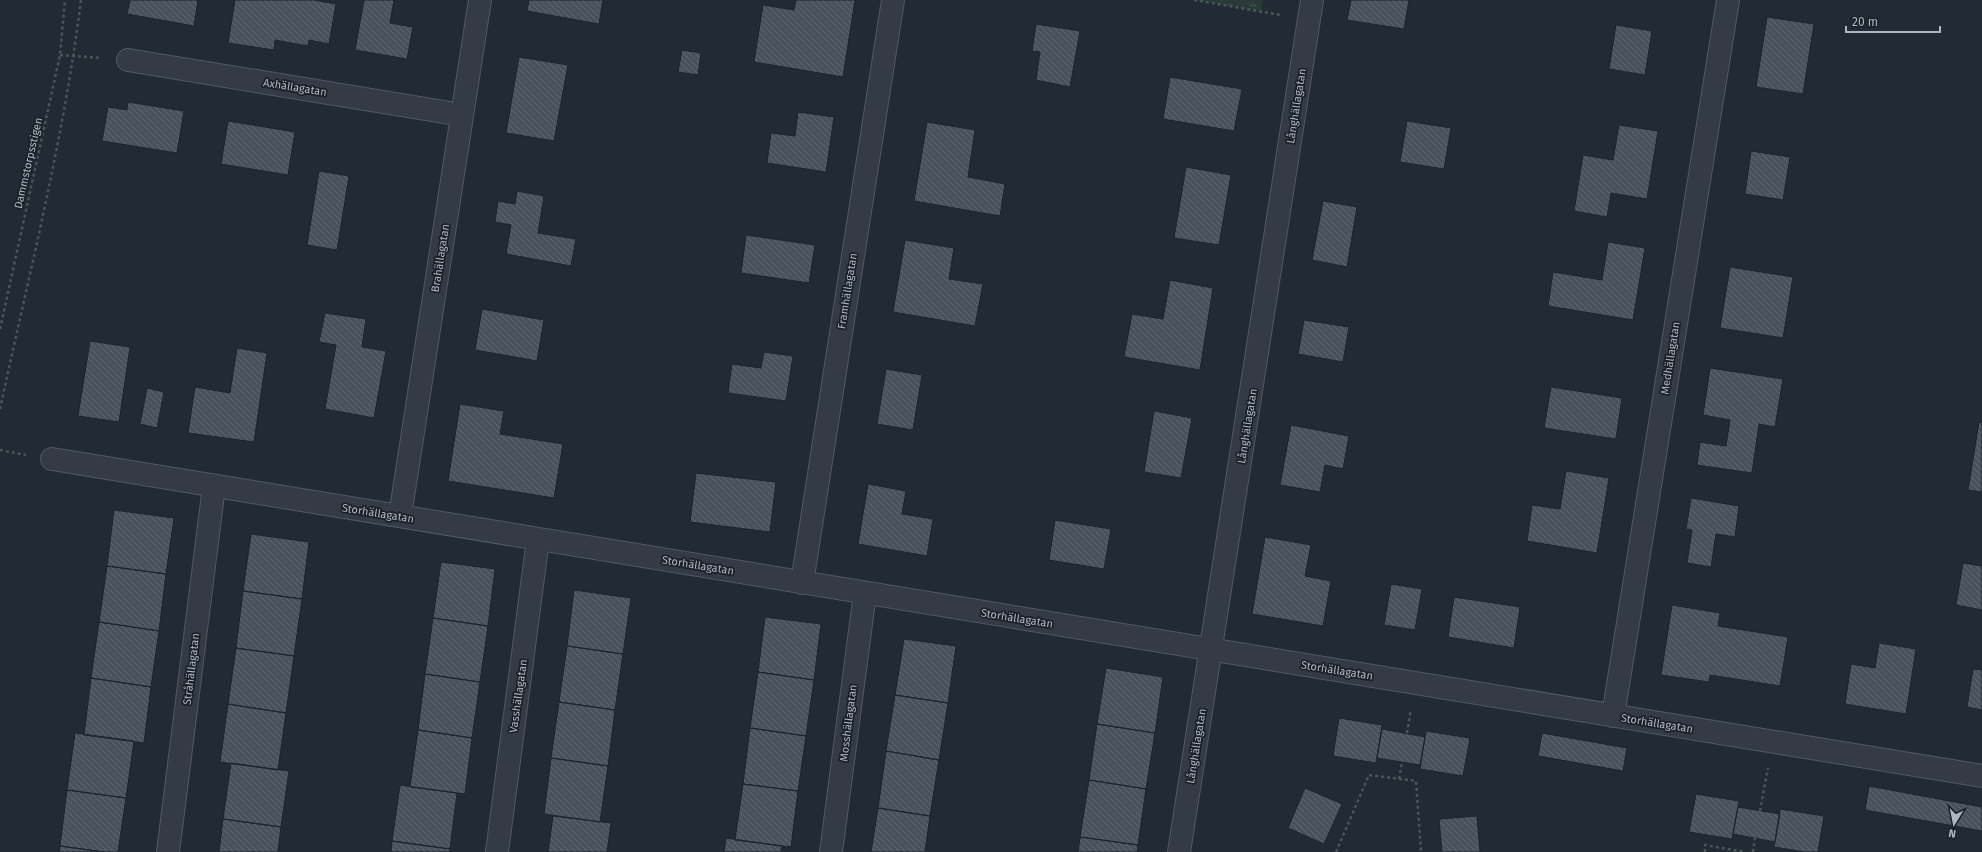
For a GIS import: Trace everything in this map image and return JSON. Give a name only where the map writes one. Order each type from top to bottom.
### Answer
[{"type":"street","name":"Brahällagatan","points":[[400,516],[480,0]]},
{"type":"street","name":"Framhällagatan","points":[[802,582],[893,0]]},
{"type":"street","name":"Medhällagatan","points":[[1613,716],[1728,0]]},
{"type":"street","name":"Långhällagatan","points":[[1179,852],[1212,650],[1311,10]]},
{"type":"street","name":"Axhällagatan","points":[[128,60],[462,115]]},
{"type":"street","name":"Storhällagatan","points":[[52,459],[1982,776]]},
{"type":"street","name":"Stråhällagatan","points":[[168,852],[214,486]]},
{"type":"street","name":"Vasshällagatan","points":[[497,852],[538,539]]},
{"type":"street","name":"Mosshällagatan","points":[[831,852],[865,593]]},
{"type":"path","name":"Dammstorpsstigen","points":[[0,329],[60,55],[65,0]]},
{"type":"path","points":[[0,409],[56,151],[74,56],[81,0]]},
{"type":"path","points":[[1194,0],[1311,10]]},
{"type":"path","points":[[60,55],[128,60]]},
{"type":"path","points":[[1760,810],[1772,742]]},
{"type":"path","points":[[1399,779],[1402,762]]},
{"type":"path","points":[[1336,852],[1369,775],[1416,781],[1421,852]]},
{"type":"path","points":[[1753,852],[1755,838]]},
{"type":"path","points":[[1704,852],[1705,846],[1745,852]]},
{"type":"green space","points":[[1194,0],[1263,0],[1261,11]]},
{"type":"building","points":[[130,0],[198,0],[194,26],[127,14]]},
{"type":"building","points":[[235,0],[314,0],[336,4],[329,44],[309,40],[308,46],[275,40],[274,50],[228,43]]},
{"type":"building","points":[[364,0],[394,0],[390,23],[413,27],[407,59],[355,50]]},
{"type":"building","points":[[529,0],[603,0],[599,24],[527,11]]},
{"type":"building","points":[[796,0],[855,0],[843,77],[754,62],[763,5],[794,10]]},
{"type":"building","points":[[1351,0],[1409,0],[1404,29],[1347,20]]},
{"type":"building","points":[[1767,17],[1814,24],[1803,94],[1756,87]]},
{"type":"building","points":[[1036,24],[1080,31],[1070,87],[1036,80],[1040,52],[1032,51]]},
{"type":"building","points":[[1616,25],[1652,31],[1645,75],[1609,69]]},
{"type":"building","points":[[682,50],[701,53],[698,75],[678,72]]},
{"type":"building","points":[[519,57],[568,65],[554,141],[506,133]]},
{"type":"building","points":[[1170,77],[1242,89],[1234,131],[1163,119]]},
{"type":"building","points":[[128,102],[184,111],[177,153],[102,141],[108,107],[127,110]]},
{"type":"building","points":[[798,112],[834,117],[826,172],[767,163],[771,133],[795,136]]},
{"type":"building","points":[[228,121],[295,132],[288,175],[221,164]]},
{"type":"building","points":[[1407,121],[1451,128],[1444,169],[1400,162]]},
{"type":"building","points":[[927,122],[975,130],[968,177],[1005,184],[1000,216],[914,201]]},
{"type":"building","points":[[1619,125],[1658,131],[1647,199],[1611,193],[1607,217],[1574,211],[1583,155],[1613,160]]},
{"type":"building","points":[[1751,151],[1790,157],[1783,200],[1745,194]]},
{"type":"building","points":[[1186,167],[1231,175],[1219,245],[1174,238]]},
{"type":"building","points":[[319,171],[349,176],[337,250],[307,245]]},
{"type":"building","points":[[517,191],[544,196],[538,233],[576,239],[571,266],[506,254],[511,225],[495,222],[498,201],[515,204]]},
{"type":"building","points":[[1323,201],[1357,207],[1347,267],[1312,260]]},
{"type":"building","points":[[746,235],[815,245],[809,283],[741,273]]},
{"type":"building","points":[[905,240],[954,248],[949,279],[983,284],[975,326],[893,312]]},
{"type":"building","points":[[1608,242],[1645,248],[1633,320],[1548,306],[1553,272],[1602,280]]},
{"type":"building","points":[[1730,267],[1793,277],[1783,338],[1720,328]]},
{"type":"building","points":[[1170,280],[1213,288],[1200,370],[1124,357],[1132,314],[1163,319]]},
{"type":"building","points":[[482,309],[544,320],[537,361],[475,350]]},
{"type":"building","points":[[325,313],[366,319],[362,347],[386,351],[374,418],[325,409],[336,345],[319,342]]},
{"type":"building","points":[[1304,320],[1349,327],[1343,362],[1298,354]]},
{"type":"building","points":[[90,341],[130,347],[119,422],[78,416]]},
{"type":"building","points":[[237,348],[267,353],[254,442],[188,433],[195,387],[230,393]]},
{"type":"building","points":[[764,352],[793,356],[786,401],[728,393],[732,364],[761,368]]},
{"type":"building","points":[[1710,368],[1783,379],[1775,427],[1759,424],[1752,473],[1697,465],[1700,442],[1726,446],[1730,420],[1703,415]]},
{"type":"building","points":[[886,369],[922,375],[913,430],[877,424]]},
{"type":"building","points":[[1551,387],[1622,398],[1616,439],[1544,428]]},
{"type":"building","points":[[147,388],[164,392],[157,428],[140,424]]},
{"type":"building","points":[[460,404],[504,411],[500,434],[563,444],[554,498],[448,481]]},
{"type":"building","points":[[1154,411],[1192,418],[1181,478],[1144,472]]},
{"type":"building","points":[[1979,422],[1982,423],[1982,492],[1968,490]]},
{"type":"building","points":[[1291,425],[1349,436],[1343,469],[1325,465],[1320,492],[1280,485]]},
{"type":"building","points":[[1566,471],[1609,478],[1597,553],[1527,541],[1532,505],[1560,509]]},
{"type":"building","points":[[696,473],[776,482],[770,532],[690,522]]},
{"type":"building","points":[[868,484],[906,491],[902,514],[933,519],[927,556],[858,544]]},
{"type":"building","points":[[1691,498],[1739,506],[1735,537],[1716,534],[1711,567],[1687,563],[1692,530],[1686,529]]},
{"type":"building","points":[[114,510],[174,518],[166,574],[107,566]]},
{"type":"building","points":[[1055,520],[1111,529],[1104,569],[1049,560]]},
{"type":"building","points":[[251,534],[309,542],[302,599],[243,591]]},
{"type":"building","points":[[1265,537],[1311,545],[1305,576],[1331,581],[1323,626],[1252,614]]},
{"type":"building","points":[[441,562],[495,569],[488,626],[433,618]]},
{"type":"building","points":[[1963,563],[1982,566],[1982,610],[1956,605]]},
{"type":"building","points":[[107,566],[166,574],[159,631],[99,622]]},
{"type":"building","points":[[1391,584],[1422,589],[1415,630],[1384,625]]},
{"type":"building","points":[[574,590],[631,598],[623,654],[567,646]]},
{"type":"building","points":[[243,591],[302,599],[294,656],[236,648]]},
{"type":"building","points":[[1454,597],[1520,607],[1514,648],[1448,637]]},
{"type":"building","points":[[1672,605],[1720,613],[1718,626],[1788,637],[1780,686],[1710,675],[1709,682],[1661,675]]},
{"type":"building","points":[[765,617],[821,624],[814,680],[758,672]]},
{"type":"building","points":[[433,618],[488,626],[480,682],[425,674]]},
{"type":"building","points":[[99,622],[159,631],[151,687],[91,678]]},
{"type":"building","points":[[904,639],[956,646],[948,703],[895,695]]},
{"type":"building","points":[[1879,643],[1916,649],[1906,714],[1845,704],[1851,664],[1875,668]]},
{"type":"building","points":[[567,646],[623,654],[615,710],[559,702]]},
{"type":"building","points":[[236,648],[294,656],[286,713],[228,704]]},
{"type":"building","points":[[1106,668],[1163,677],[1155,733],[1097,724]]},
{"type":"building","points":[[1973,669],[1982,670],[1982,710],[1967,707]]},
{"type":"building","points":[[758,672],[814,680],[806,736],[750,728]]},
{"type":"building","points":[[425,674],[480,682],[472,738],[418,730]]},
{"type":"building","points":[[91,678],[151,687],[144,743],[84,735]]},
{"type":"building","points":[[895,695],[948,703],[939,760],[886,751]]},
{"type":"building","points":[[559,702],[615,710],[608,766],[551,758]]},
{"type":"building","points":[[228,704],[286,713],[278,770],[220,762]]},
{"type":"building","points":[[1339,718],[1382,725],[1376,763],[1333,756]]},
{"type":"building","points":[[1097,724],[1155,733],[1146,789],[1089,780]]},
{"type":"building","points":[[750,728],[806,736],[798,791],[743,784]]},
{"type":"building","points":[[1382,729],[1425,737],[1420,765],[1377,758]]},
{"type":"building","points":[[418,730],[472,738],[465,794],[410,787]]},
{"type":"building","points":[[1426,731],[1470,738],[1463,776],[1420,769]]},
{"type":"building","points":[[75,733],[134,741],[126,798],[67,790]]},
{"type":"building","points":[[1542,733],[1627,748],[1623,771],[1538,756]]},
{"type":"building","points":[[886,751],[939,760],[930,816],[878,808]]},
{"type":"building","points":[[551,758],[608,766],[600,822],[544,814]]},
{"type":"building","points":[[231,763],[289,771],[281,827],[223,819]]},
{"type":"building","points":[[1089,780],[1146,789],[1138,845],[1080,837]]},
{"type":"building","points":[[743,784],[798,791],[791,847],[735,840]]},
{"type":"building","points":[[400,785],[457,793],[450,849],[392,841]]},
{"type":"building","points":[[1869,786],[1982,807],[1982,831],[1865,810]]},
{"type":"building","points":[[1305,788],[1342,804],[1324,844],[1288,828]]},
{"type":"building","points":[[67,790],[126,798],[118,852],[104,852],[60,846]]},
{"type":"building","points":[[1696,794],[1739,801],[1732,839],[1689,832]]},
{"type":"building","points":[[1738,807],[1780,814],[1775,842],[1733,834]]},
{"type":"building","points":[[878,808],[930,816],[925,852],[871,852]]},
{"type":"building","points":[[1780,809],[1824,816],[1818,852],[1805,852],[1774,847]]},
{"type":"building","points":[[553,816],[611,823],[607,852],[548,852]]},
{"type":"building","points":[[1477,816],[1480,852],[1442,852],[1439,819]]},
{"type":"building","points":[[223,819],[281,827],[278,852],[219,852]]},
{"type":"building","points":[[1080,837],[1138,845],[1137,852],[1078,852]]},
{"type":"building","points":[[726,838],[782,846],[781,852],[724,852]]},
{"type":"building","points":[[392,841],[450,849],[449,852],[391,852]]},
{"type":"building","points":[[60,846],[104,852],[59,852]]}]
